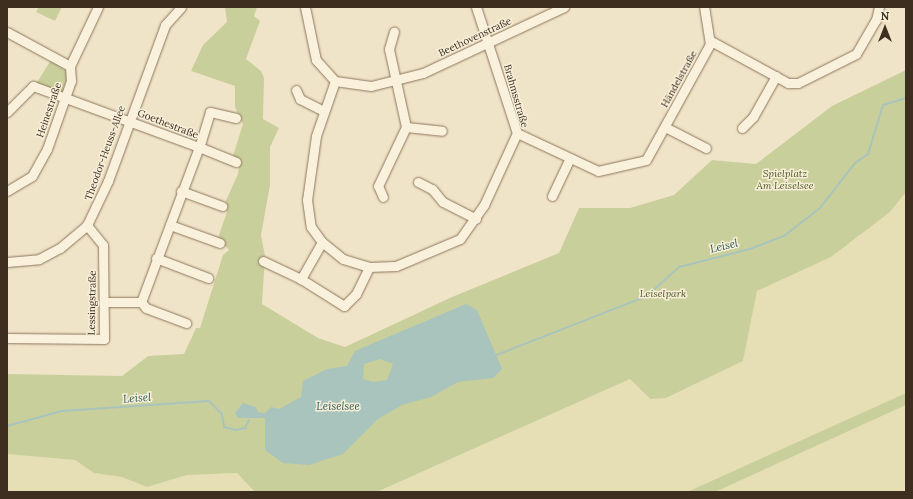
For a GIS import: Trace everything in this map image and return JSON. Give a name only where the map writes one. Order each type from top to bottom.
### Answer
[{"type":"street","name":"Heinestraße","points":[[7,191],[32,176],[47,149],[66,97],[70,66],[98,7]]},
{"type":"street","name":"Theodor-Heuss-Allee","points":[[7,262],[39,259],[60,248],[87,225],[96,210],[165,25],[181,7]]},
{"type":"street","points":[[305,7],[316,60],[335,80]]},
{"type":"street","name":"Brahmsstraße","points":[[335,80],[322,110],[308,200],[311,227],[322,242],[343,258],[369,267],[396,266],[421,258],[460,240],[476,219],[517,133],[489,43],[476,7]]},
{"type":"street","name":"Beethovenstraße","points":[[335,80],[371,86],[395,82],[489,43],[564,7]]},
{"type":"street","points":[[704,7],[711,40],[776,76],[798,83],[854,55],[876,20],[878,7]]},
{"type":"street","points":[[7,32],[70,66]]},
{"type":"street","points":[[384,197],[378,186],[406,127],[389,49],[394,32]]},
{"type":"street","name":"Händelstraße","points":[[517,133],[598,171],[646,160],[711,40]]},
{"type":"street","points":[[742,128],[753,117],[776,76]]},
{"type":"street","name":"Goethestraße","points":[[7,112],[33,86],[129,120],[236,162]]},
{"type":"street","points":[[296,90],[300,99],[322,110]]},
{"type":"street","name":"Goethestraße","points":[[141,302],[181,191],[199,147],[210,112],[236,118]]},
{"type":"street","points":[[406,127],[442,131]]},
{"type":"street","points":[[665,127],[706,148]]},
{"type":"street","points":[[552,196],[570,158]]},
{"type":"street","points":[[418,182],[432,189],[443,202],[476,219]]},
{"type":"street","points":[[181,191],[222,206]]},
{"type":"street","name":"Lessingstraße","points":[[7,338],[104,339],[103,246],[87,225]]},
{"type":"street","points":[[170,225],[220,243]]},
{"type":"street","points":[[301,279],[322,242]]},
{"type":"street","points":[[156,258],[208,278]]},
{"type":"street","points":[[263,261],[301,279],[344,306],[356,294],[369,267]]},
{"type":"street","points":[[104,302],[141,302],[146,308],[186,323]]},
{"type":"shaded area","points":[[906,192],[906,393],[687,492],[378,492],[630,379],[649,399],[666,398],[743,361],[757,291],[831,257],[890,212]]},
{"type":"shaded area","points":[[906,405],[906,492],[715,492]]},
{"type":"shaded area","points":[[7,454],[75,460],[94,473],[122,477],[147,487],[187,475],[237,473],[255,492],[7,492]]},
{"type":"green space","points":[[39,7],[62,7],[55,21],[36,12]]},
{"type":"green space","name":"Leiselpark","points":[[225,7],[257,7],[254,16],[260,21],[246,59],[261,71],[264,78],[263,119],[279,128],[270,147],[270,185],[261,235],[265,256],[262,304],[318,338],[345,347],[452,297],[559,253],[579,208],[630,208],[674,195],[712,160],[756,164],[832,106],[906,70],[906,192],[890,212],[831,257],[757,291],[743,361],[666,398],[650,399],[630,379],[377,492],[255,492],[237,473],[187,475],[147,487],[122,477],[94,473],[75,460],[7,454],[7,374],[122,376],[148,356],[184,354],[196,328],[200,328],[223,255],[229,250],[218,238],[227,212],[224,205],[238,174],[239,165],[233,156],[243,124],[235,107],[235,86],[191,71],[203,45],[227,22]]},
{"type":"green space","points":[[51,60],[68,73],[63,92],[36,84]]},
{"type":"green space","points":[[906,393],[906,405],[715,492],[687,492]]},
{"type":"water","name":"Leiselsee","points":[[466,304],[477,310],[502,369],[493,378],[458,382],[431,397],[402,405],[378,419],[343,454],[309,465],[283,463],[265,450],[265,418],[238,418],[235,413],[243,403],[256,407],[258,412],[265,413],[271,407],[279,409],[301,397],[303,381],[327,369],[347,366],[355,351]],"holes":[[[380,359],[393,364],[387,380],[373,382],[363,379],[364,364]]]},
{"type":"waterway","name":"Leisel","points":[[494,356],[647,296],[679,267],[750,249],[784,236],[820,208],[855,163],[868,154],[883,105],[906,98]]},
{"type":"waterway","name":"Leisel","points":[[7,426],[62,411],[209,401],[222,414],[224,427],[236,430],[245,428],[249,420]]},
{"type":"park label","name":"Spielplatz Am Leiselsee","points":[[785,178]]}]
